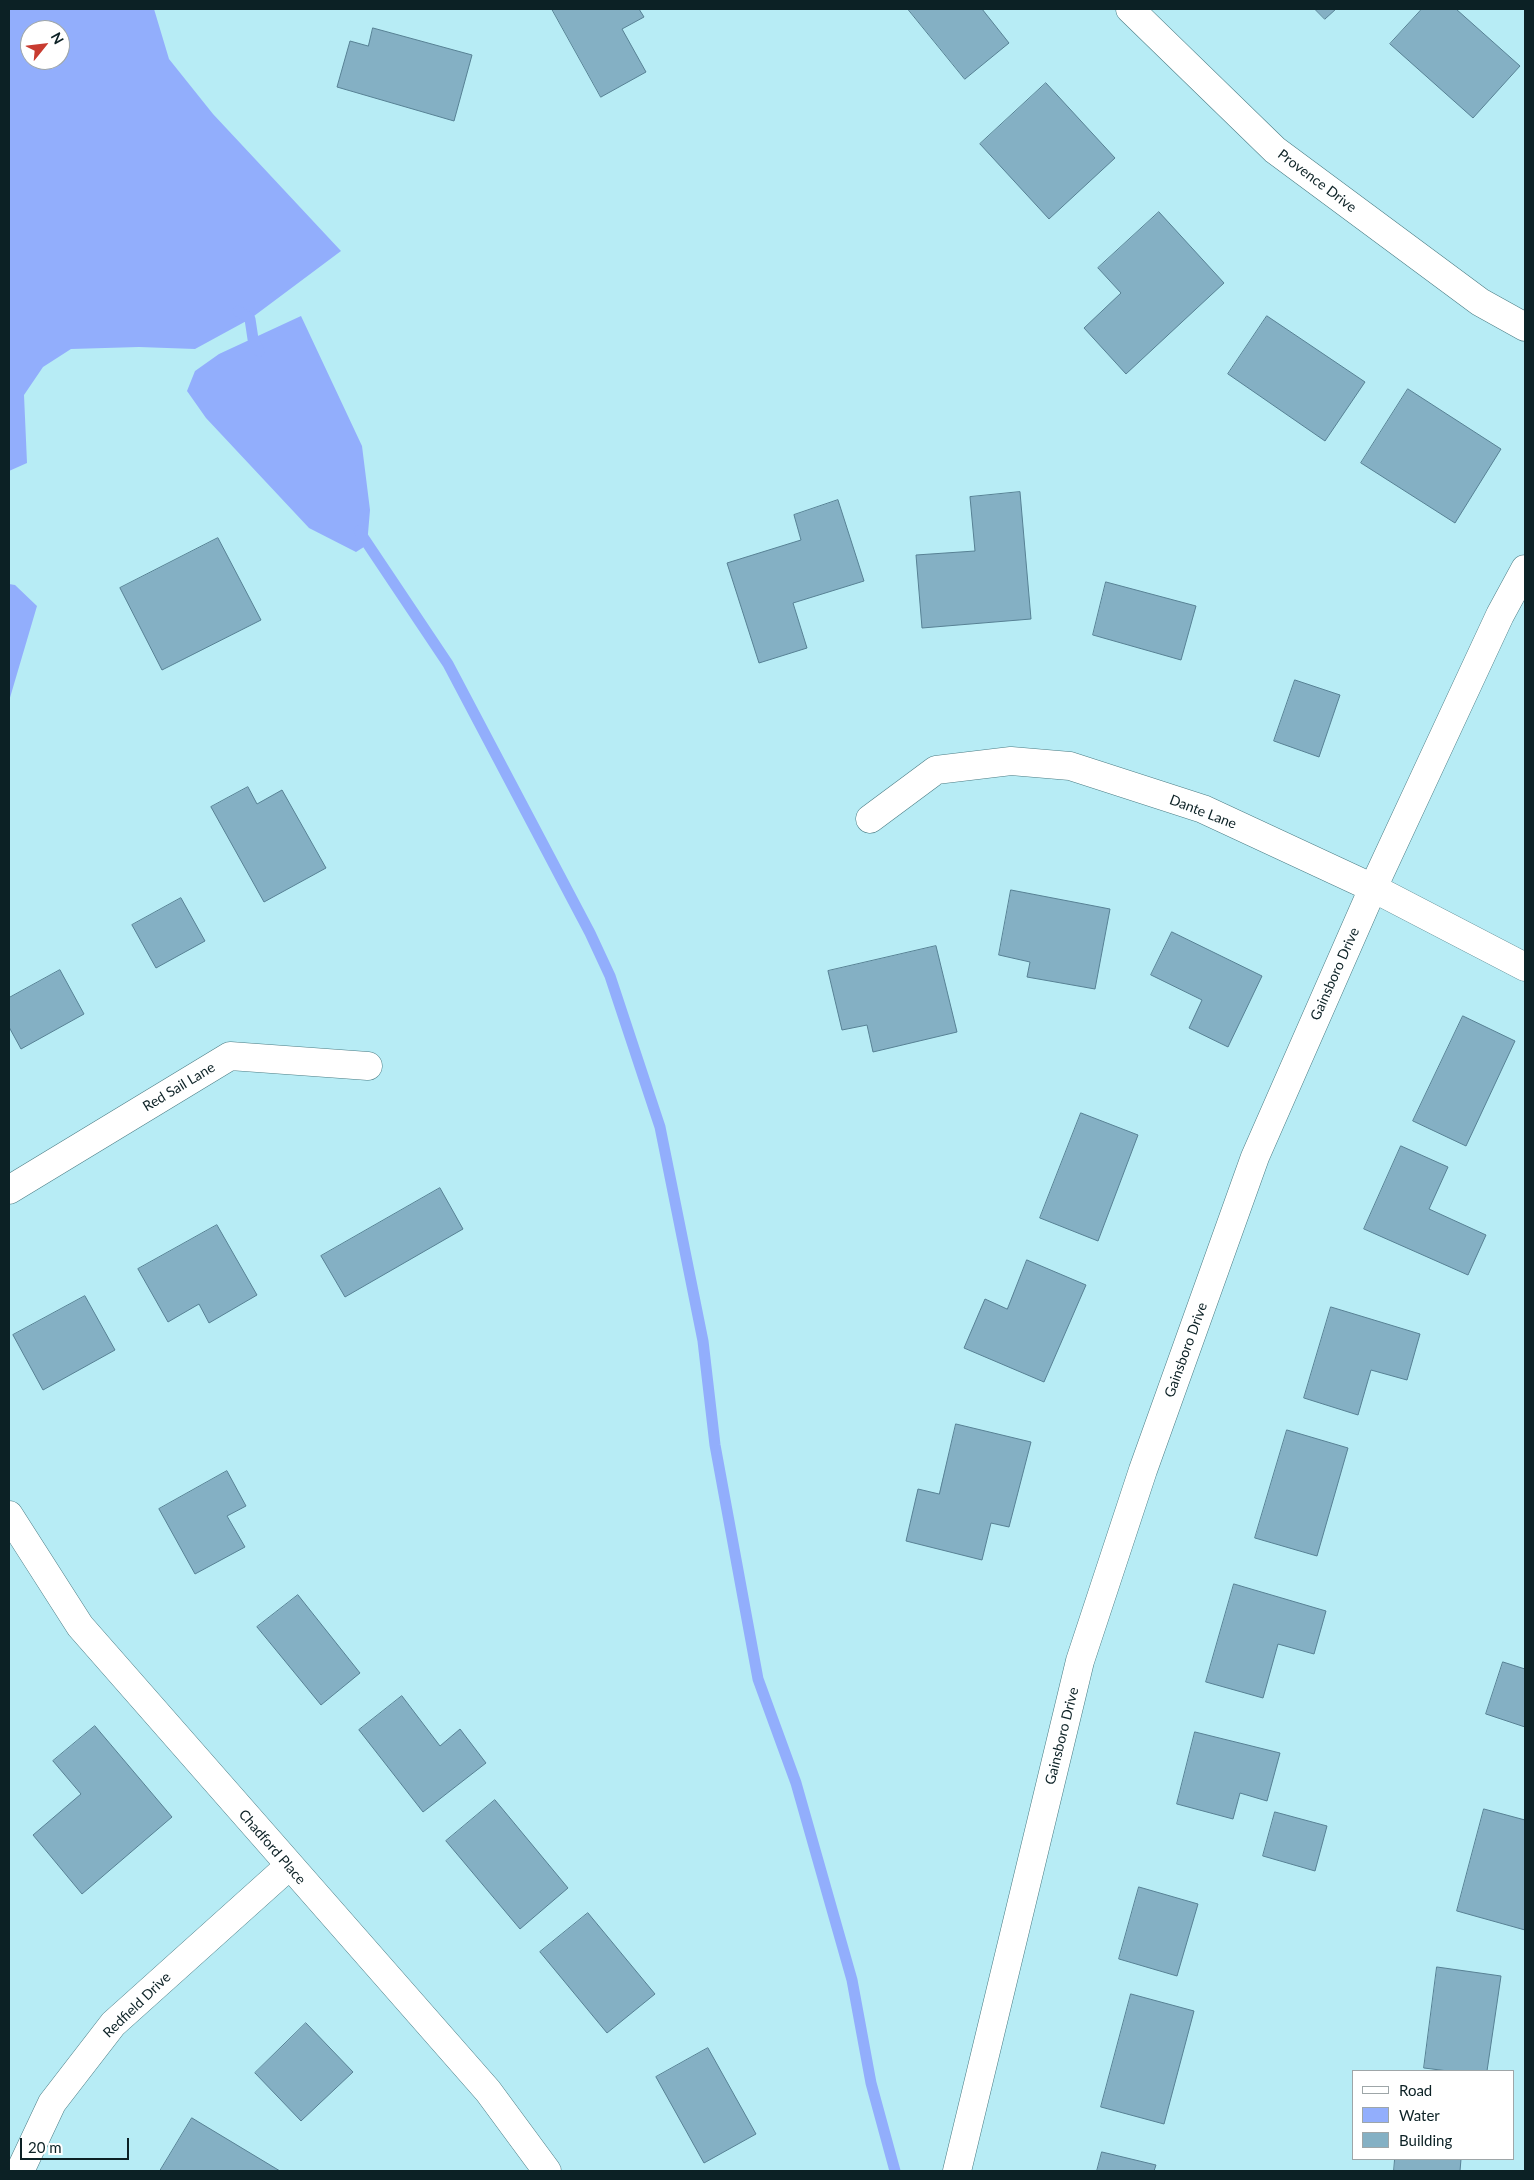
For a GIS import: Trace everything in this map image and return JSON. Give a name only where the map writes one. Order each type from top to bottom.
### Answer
[{"type":"street","name":"Provence Drive","points":[[1130,9],[1275,150],[1480,302],[1525,328]]},
{"type":"street","name":"Gainsboro Drive","points":[[957,2171],[1080,1661],[1143,1470],[1256,1157],[1373,888],[1500,615],[1525,569]]},
{"type":"street","name":"Dante Lane","points":[[870,819],[936,770],[1011,761],[1070,766],[1203,809],[1373,888],[1525,967]]},
{"type":"street","name":"Red Sail Lane","points":[[9,1190],[230,1056],[368,1066]]},
{"type":"street","name":"Chadford Place","points":[[9,1515],[80,1626],[488,2091],[547,2171]]},
{"type":"street","name":"Redfield Drive","points":[[20,2171],[52,2104],[113,2024],[289,1866]]},
{"type":"water","points":[[9,9],[154,9],[169,59],[213,114],[341,251],[250,319],[195,349],[139,347],[71,349],[43,367],[24,395],[27,463],[9,471]]},
{"type":"water","points":[[301,316],[362,446],[370,510],[367,545],[356,552],[309,528],[206,418],[187,391],[195,371],[219,354]]},
{"type":"water","points":[[9,584],[15,585],[37,606],[9,701]]},
{"type":"building","points":[[552,9],[639,9],[644,17],[622,29],[646,72],[601,97]]},
{"type":"building","points":[[908,9],[982,9],[1009,43],[965,79]]},
{"type":"building","points":[[1315,9],[1336,9],[1325,19]]},
{"type":"building","points":[[1422,9],[1456,9],[1520,66],[1473,118],[1390,44]]},
{"type":"building","points":[[373,28],[472,55],[454,121],[337,87],[350,41],[368,46]]},
{"type":"building","points":[[1046,83],[1115,158],[1049,219],[980,144]]},
{"type":"building","points":[[1159,212],[1224,283],[1126,374],[1084,328],[1121,293],[1098,268]]},
{"type":"building","points":[[1267,316],[1365,382],[1325,441],[1228,374]]},
{"type":"building","points":[[1408,389],[1501,449],[1455,523],[1361,463]]},
{"type":"building","points":[[1020,492],[1031,619],[922,628],[916,555],[975,551],[970,497]]},
{"type":"building","points":[[838,500],[864,581],[793,603],[807,648],[759,663],[727,563],[801,540],[794,515]]},
{"type":"building","points":[[218,538],[261,620],[162,670],[120,588]]},
{"type":"building","points":[[1106,582],[1196,606],[1181,660],[1093,635]]},
{"type":"building","points":[[1295,680],[1340,695],[1319,757],[1274,741]]},
{"type":"building","points":[[248,787],[257,804],[282,790],[326,868],[264,902],[211,807]]},
{"type":"building","points":[[1011,890],[1110,909],[1095,989],[1027,977],[1030,962],[999,955]]},
{"type":"building","points":[[181,898],[205,941],[156,968],[132,925]]},
{"type":"building","points":[[1172,932],[1262,976],[1228,1047],[1189,1028],[1202,1000],[1151,975]]},
{"type":"building","points":[[936,946],[957,1032],[873,1052],[867,1025],[842,1030],[828,971]]},
{"type":"building","points":[[60,970],[84,1014],[21,1049],[9,1027],[9,998]]},
{"type":"building","points":[[1463,1016],[1515,1041],[1466,1146],[1413,1121]]},
{"type":"building","points":[[1081,1113],[1138,1135],[1098,1241],[1040,1218]]},
{"type":"building","points":[[1401,1146],[1448,1167],[1429,1209],[1486,1235],[1468,1275],[1364,1229]]},
{"type":"building","points":[[440,1188],[463,1229],[345,1297],[321,1256]]},
{"type":"building","points":[[217,1225],[257,1295],[209,1323],[199,1304],[168,1322],[138,1269]]},
{"type":"building","points":[[1027,1260],[1086,1285],[1044,1382],[964,1348],[985,1299],[1007,1309]]},
{"type":"building","points":[[85,1296],[115,1350],[43,1390],[13,1335]]},
{"type":"building","points":[[1331,1307],[1420,1334],[1407,1380],[1371,1370],[1358,1415],[1304,1398]]},
{"type":"building","points":[[956,1424],[1031,1442],[1009,1527],[991,1523],[982,1560],[906,1541],[918,1489],[939,1494]]},
{"type":"building","points":[[1287,1430],[1348,1448],[1317,1556],[1255,1538]]},
{"type":"building","points":[[227,1471],[246,1506],[227,1516],[245,1547],[195,1574],[159,1509]]},
{"type":"building","points":[[1234,1584],[1326,1611],[1314,1654],[1278,1644],[1263,1698],[1206,1682]]},
{"type":"building","points":[[298,1595],[360,1673],[321,1705],[257,1627]]},
{"type":"building","points":[[1503,1662],[1525,1669],[1525,1727],[1486,1714]]},
{"type":"building","points":[[402,1696],[440,1746],[460,1729],[486,1763],[423,1812],[359,1730]]},
{"type":"building","points":[[95,1726],[172,1817],[82,1894],[33,1835],[81,1794],[53,1761]]},
{"type":"building","points":[[1195,1732],[1280,1753],[1267,1801],[1240,1793],[1233,1819],[1177,1804]]},
{"type":"building","points":[[495,1800],[568,1888],[520,1929],[446,1841]]},
{"type":"building","points":[[1484,1809],[1525,1820],[1525,1930],[1457,1911]]},
{"type":"building","points":[[1275,1812],[1327,1826],[1315,1871],[1263,1856]]},
{"type":"building","points":[[1139,1887],[1198,1904],[1177,1976],[1119,1959]]},
{"type":"building","points":[[588,1913],[655,1994],[607,2033],[540,1952]]},
{"type":"building","points":[[1437,1967],[1501,1976],[1487,2070],[1424,2068]]},
{"type":"building","points":[[1131,1994],[1194,2011],[1164,2124],[1101,2107]]},
{"type":"building","points":[[306,2023],[353,2072],[301,2121],[255,2073]]},
{"type":"building","points":[[708,2048],[756,2134],[704,2163],[656,2077]]},
{"type":"building","points":[[192,2118],[280,2171],[160,2171]]},
{"type":"building","points":[[1102,2152],[1156,2165],[1154,2171],[1097,2171]]},
{"type":"building","points":[[1395,2160],[1461,2160],[1460,2171],[1394,2171]]},
{"type":"waterway","points":[[238,311],[250,319],[253,339],[259,351]]},
{"type":"waterway","points":[[359,531],[448,664],[590,933],[610,976],[660,1127],[703,1341],[715,1445],[758,1679],[796,1783],[852,1980],[871,2083],[895,2171]]}]
